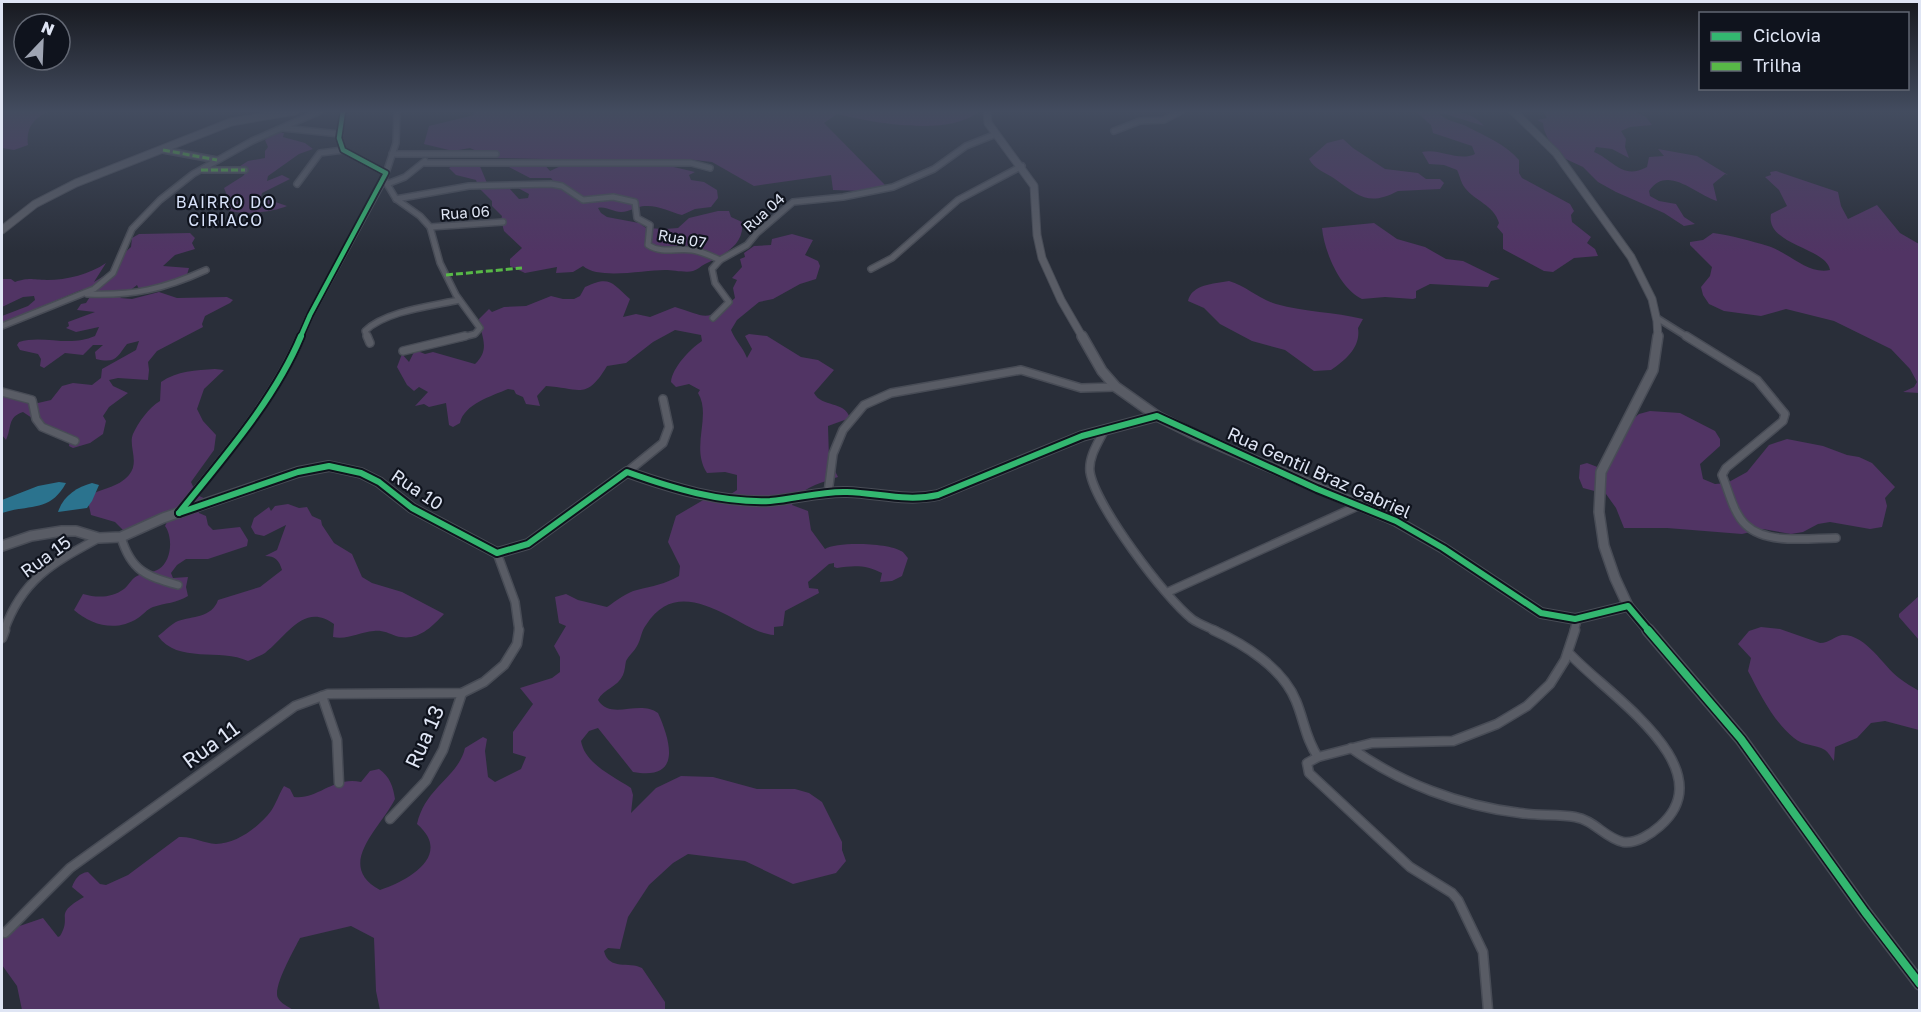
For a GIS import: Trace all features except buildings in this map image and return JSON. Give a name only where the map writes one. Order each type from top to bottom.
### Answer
[{"type":"street","points":[[2,230],[35,204],[56,193],[143,158]]},
{"type":"street","points":[[207,158],[217,160]]},
{"type":"street","points":[[2,326],[85,294],[106,281],[113,273],[132,229],[141,218],[160,200],[220,158]]},
{"type":"street","points":[[297,184],[316,158]]},
{"type":"street","points":[[356,158],[385,179],[396,199],[420,216],[430,227],[440,263],[459,300],[480,328],[475,334],[403,351]]},
{"type":"street","points":[[179,513],[242,434],[293,355],[310,315],[385,179],[391,158]]},
{"type":"street","points":[[425,163],[426,158]]},
{"type":"street","name":"Rua 04","points":[[720,260],[747,245],[757,233],[793,202],[843,197],[892,187],[934,169],[949,158]]},
{"type":"street","name":"Rua Gentil Braz Gabriel","points":[[1016,158],[1034,186],[1039,247],[1048,273],[1102,371],[1116,387],[1157,416],[1317,489],[1396,521],[1443,549],[1541,614],[1559,620],[1577,620],[1628,606]]},
{"type":"street","points":[[1560,158],[1638,265],[1648,289],[1660,334],[1653,370],[1600,472],[1599,513],[1604,546],[1615,578],[1628,606],[1742,739],[1865,912],[1920,984]]},
{"type":"street","points":[[385,179],[405,177],[425,163],[691,163],[710,168]]},
{"type":"street","points":[[871,269],[892,258],[958,200],[1022,166]]},
{"type":"street","points":[[201,170],[245,170]]},
{"type":"street","name":"Rua 07","points":[[396,199],[469,186],[557,184],[583,200],[613,197],[635,202],[637,218],[650,225],[648,245],[650,247],[660,250],[694,251],[720,260]]},
{"type":"street","name":"Rua 06","points":[[430,227],[503,222]]},
{"type":"street","points":[[713,318],[729,302],[716,282],[712,269],[720,260]]},
{"type":"street","points":[[85,294],[119,296],[141,294],[167,287],[206,270]]},
{"type":"street","points":[[370,343],[365,331],[379,320],[459,300]]},
{"type":"street","points":[[1657,318],[1757,380],[1785,414],[1783,421],[1726,468],[1722,475],[1744,523],[1753,530],[1766,535],[1836,538]]},
{"type":"street","points":[[828,493],[833,454],[843,430],[864,405],[891,393],[1021,370],[1081,388],[1116,387]]},
{"type":"street","points":[[2,392],[32,400],[35,403],[39,424],[45,429],[75,441]]},
{"type":"street","points":[[497,553],[528,544],[663,443],[669,427],[663,399]]},
{"type":"street","points":[[627,472],[695,493],[723,498],[761,501],[849,492],[905,500],[928,498],[1082,436],[1157,416]]},
{"type":"street","points":[[1105,429],[1091,462],[1090,472],[1095,487],[1134,550],[1189,617],[1236,642],[1270,668],[1289,687],[1299,704],[1306,738],[1318,757]]},
{"type":"street","name":"Rua 10","points":[[2,546],[31,536],[62,531],[76,531],[99,538],[131,535],[157,520],[298,472],[329,466],[361,473],[379,482],[412,508],[497,553]]},
{"type":"street","points":[[1168,592],[1360,505]]},
{"type":"street","points":[[122,537],[126,554],[135,568],[150,577],[178,585]]},
{"type":"street","name":"Rua 15","points":[[2,638],[15,605],[27,588],[59,562],[99,538]]},
{"type":"street","name":"Rua 11","points":[[5,933],[70,868],[295,706],[322,696],[462,693],[479,688],[500,671],[515,648],[519,635],[519,619],[497,553]]},
{"type":"street","points":[[1488,1011],[1483,952],[1458,900],[1452,893],[1410,867],[1309,773],[1307,763],[1318,757],[1380,742],[1423,745],[1455,741],[1494,728],[1541,694],[1558,673],[1573,640],[1577,620]]},
{"type":"street","points":[[1351,748],[1368,762],[1383,770],[1464,802],[1515,813],[1581,818],[1629,842],[1651,833],[1677,805],[1680,788],[1674,769],[1662,744],[1640,718],[1568,652]]},
{"type":"street","name":"Rua 13","points":[[390,819],[426,781],[443,750],[462,693]]},
{"type":"street","points":[[322,696],[338,740],[339,783]]},
{"type":"shaded area","points":[[264,158],[293,158],[268,176],[267,181],[282,175],[290,179],[262,193],[261,197],[287,206],[243,213],[220,206],[240,201],[228,198],[224,188],[243,176],[249,169],[234,170],[248,161]]},
{"type":"shaded area","points":[[504,158],[859,158],[885,185],[863,191],[833,190],[831,175],[754,186],[712,162],[686,159],[649,161]]},
{"type":"shaded area","points":[[1369,158],[1385,169],[1418,173],[1426,179],[1440,179],[1444,183],[1440,189],[1398,191],[1388,196],[1372,199],[1351,191],[1317,168],[1309,159]]},
{"type":"shaded area","points":[[1426,158],[1517,158],[1522,178],[1570,204],[1574,211],[1571,215],[1572,222],[1591,237],[1587,243],[1595,249],[1598,256],[1574,258],[1553,272],[1544,271],[1503,249],[1503,234],[1497,227],[1499,223],[1497,217],[1489,207],[1465,188],[1457,170],[1444,165],[1429,164]]},
{"type":"shaded area","points":[[1564,158],[1604,158],[1619,168],[1631,171],[1647,167],[1649,158],[1701,158],[1728,175],[1725,174],[1713,184],[1717,201],[1673,180],[1656,183],[1649,191],[1650,196],[1659,201],[1676,204],[1684,217],[1695,224],[1684,226],[1664,213],[1598,182],[1583,167]]},
{"type":"shaded area","points":[[469,159],[479,164],[487,183],[509,188],[519,199],[528,198],[529,194],[518,188],[523,184],[554,182],[551,178],[530,178],[507,166],[524,167],[543,163],[550,171],[565,164],[661,164],[695,172],[689,175],[691,180],[704,182],[717,190],[718,198],[711,207],[695,209],[682,215],[650,206],[621,212],[598,208],[607,217],[639,223],[646,228],[665,229],[678,228],[689,218],[718,211],[729,211],[731,217],[742,222],[742,230],[740,237],[731,248],[693,271],[600,273],[583,266],[573,272],[556,273],[557,267],[525,273],[510,266],[510,259],[522,248],[504,231],[502,216],[492,206],[492,201],[479,188],[476,180],[456,175],[449,168]]},
{"type":"shaded area","points":[[1776,171],[1838,192],[1841,206],[1848,219],[1877,205],[1900,233],[1919,244],[1919,393],[1903,392],[1914,387],[1917,382],[1910,369],[1891,349],[1834,321],[1786,309],[1761,316],[1724,311],[1709,304],[1703,295],[1701,287],[1710,276],[1712,267],[1690,245],[1690,242],[1703,240],[1713,233],[1768,246],[1806,266],[1822,271],[1830,270],[1826,262],[1818,256],[1777,233],[1772,224],[1771,214],[1787,206],[1779,190],[1765,177],[1771,175],[1770,172]]},
{"type":"shaded area","points":[[1374,223],[1397,239],[1425,247],[1446,259],[1463,261],[1500,279],[1491,281],[1488,287],[1430,284],[1416,291],[1416,298],[1413,299],[1385,297],[1362,299],[1346,286],[1334,268],[1322,228]]},
{"type":"shaded area","points":[[190,233],[195,238],[192,243],[195,249],[175,255],[163,266],[189,268],[186,278],[139,289],[137,285],[120,298],[132,299],[159,292],[177,298],[227,297],[233,300],[205,316],[203,327],[157,351],[148,362],[148,380],[118,378],[109,380],[113,386],[128,393],[109,407],[103,416],[106,421],[103,434],[90,443],[73,448],[69,446],[68,433],[50,430],[23,412],[12,420],[6,440],[2,435],[2,396],[38,403],[51,400],[62,386],[73,383],[92,385],[101,378],[102,369],[136,350],[139,341],[127,344],[112,360],[96,359],[95,352],[103,345],[93,345],[83,355],[65,353],[44,368],[40,366],[41,359],[38,354],[20,350],[17,345],[19,342],[28,340],[75,341],[95,336],[99,327],[76,332],[66,328],[69,326],[68,322],[95,312],[77,310],[81,304],[86,303],[93,292],[92,288],[81,290],[2,323],[2,316],[28,306],[35,300],[34,296],[23,297],[2,307],[2,279],[11,279],[15,282],[28,279],[62,279],[78,276],[106,263],[94,282],[120,266],[120,257],[131,247],[132,238],[139,234]]},
{"type":"shaded area","points":[[792,234],[813,240],[805,255],[818,261],[820,266],[816,279],[800,284],[773,299],[759,302],[737,320],[731,330],[747,358],[752,349],[745,336],[749,334],[767,336],[801,357],[818,360],[834,370],[814,393],[822,401],[843,409],[850,418],[828,426],[829,459],[838,477],[806,490],[792,505],[808,511],[811,530],[825,549],[831,546],[863,544],[886,546],[902,552],[908,558],[902,576],[892,581],[880,582],[882,573],[871,568],[855,566],[837,568],[834,567],[834,563],[829,564],[808,582],[809,588],[818,589],[819,593],[785,611],[783,626],[774,627],[774,635],[755,630],[705,605],[684,602],[664,607],[644,627],[638,644],[626,661],[621,679],[598,700],[610,709],[642,708],[658,713],[669,747],[666,765],[659,771],[633,772],[598,728],[589,731],[581,741],[594,763],[631,788],[633,795],[631,813],[656,788],[681,776],[713,777],[757,789],[795,789],[809,793],[822,802],[842,842],[846,861],[836,873],[793,884],[745,861],[688,854],[673,863],[649,885],[628,917],[620,949],[608,948],[604,951],[610,961],[642,968],[665,1002],[665,1010],[380,1010],[376,991],[374,938],[351,926],[300,938],[285,968],[277,993],[281,1002],[293,1010],[22,1010],[17,986],[2,965],[2,932],[43,918],[58,937],[60,936],[65,924],[66,912],[84,897],[72,887],[80,875],[88,872],[100,884],[106,885],[128,875],[179,837],[216,844],[239,838],[266,817],[284,786],[290,789],[294,797],[303,797],[342,782],[361,782],[370,771],[379,769],[390,782],[395,799],[365,846],[361,858],[361,869],[367,880],[380,890],[414,873],[429,856],[430,846],[427,835],[417,824],[421,811],[434,791],[456,767],[465,748],[483,737],[487,739],[485,751],[488,777],[495,782],[521,769],[526,757],[513,753],[513,732],[533,704],[520,688],[552,678],[560,672],[560,657],[554,646],[566,626],[559,623],[555,597],[566,594],[578,600],[607,607],[633,591],[664,583],[679,576],[680,566],[668,542],[676,516],[705,499],[728,496],[737,490],[737,475],[725,472],[707,473],[702,463],[700,442],[703,412],[698,393],[700,390],[689,384],[676,387],[671,382],[682,359],[702,341],[701,335],[675,330],[653,342],[626,363],[607,366],[593,384],[581,390],[546,386],[537,396],[540,406],[526,404],[523,397],[516,394],[514,390],[508,389],[473,406],[463,416],[460,423],[453,427],[449,425],[446,403],[429,407],[424,404],[415,406],[428,392],[419,387],[414,391],[407,385],[397,367],[402,354],[409,362],[415,350],[425,354],[433,352],[475,364],[484,348],[479,319],[489,309],[492,312],[504,307],[526,306],[551,296],[574,299],[580,296],[585,287],[605,281],[610,282],[630,299],[623,317],[636,314],[650,317],[675,307],[700,315],[711,315],[735,298],[733,288],[737,280],[732,278],[742,267],[740,259],[745,257],[744,253],[754,246],[771,245],[772,239]]},
{"type":"shaded area","points":[[1229,281],[1276,304],[1363,319],[1358,328],[1355,347],[1342,362],[1331,370],[1314,371],[1285,350],[1252,341],[1220,324],[1204,308],[1188,301],[1190,295],[1199,288]]},
{"type":"shaded area","points":[[224,370],[204,389],[197,409],[203,421],[216,435],[214,450],[191,482],[197,495],[208,500],[198,509],[199,513],[206,516],[208,525],[213,530],[240,527],[248,540],[247,546],[208,559],[186,559],[171,573],[173,578],[188,577],[186,587],[188,596],[151,608],[130,622],[113,626],[97,623],[81,616],[74,610],[83,594],[99,597],[115,594],[124,589],[137,576],[159,569],[167,560],[170,549],[168,531],[165,526],[168,520],[123,530],[115,522],[91,515],[87,497],[120,483],[129,475],[134,465],[133,434],[144,416],[160,401],[161,382],[180,373]]},
{"type":"shaded area","points":[[1650,411],[1680,413],[1715,431],[1720,439],[1720,446],[1700,464],[1703,479],[1715,484],[1727,483],[1747,472],[1769,445],[1787,439],[1823,446],[1872,463],[1895,487],[1885,498],[1887,506],[1882,527],[1870,529],[1830,522],[1791,534],[1763,529],[1742,534],[1667,528],[1624,528],[1616,508],[1606,494],[1583,488],[1579,478],[1580,465],[1587,463],[1600,468],[1633,419],[1639,414]]},
{"type":"shaded area","points":[[288,504],[299,508],[307,507],[312,516],[321,520],[334,543],[352,554],[362,577],[372,583],[402,592],[444,614],[423,632],[411,637],[377,631],[333,637],[334,624],[323,618],[305,619],[296,624],[265,653],[248,661],[237,657],[188,653],[166,645],[158,636],[173,624],[206,613],[215,606],[218,600],[260,587],[282,570],[276,559],[265,556],[277,550],[286,525],[264,536],[255,534],[251,527],[254,518],[269,507],[271,511],[275,506]]},
{"type":"shaded area","points":[[1919,596],[1919,640],[1899,617],[1899,614]]},
{"type":"shaded area","points":[[1761,627],[1780,629],[1820,643],[1842,635],[1859,640],[1874,652],[1893,673],[1919,691],[1919,730],[1885,721],[1871,723],[1857,738],[1835,747],[1834,761],[1825,750],[1798,741],[1786,731],[1768,707],[1748,671],[1751,658],[1738,644],[1749,631]]},
{"type":"water","points":[[66,483],[60,493],[46,503],[2,513],[2,500],[38,486]]},
{"type":"water","points":[[92,483],[99,485],[87,508],[58,512],[63,501],[71,493]]},
{"type":"marked path","points":[[207,158],[217,160]]},
{"type":"marked path","points":[[201,170],[245,170]]},
{"type":"marked path","points":[[446,275],[522,268]]},
{"type":"cycle path","points":[[179,513],[242,434],[293,355],[310,315],[384,179],[386,173],[358,158]]},
{"type":"cycle path","points":[[179,513],[298,472],[329,466],[361,473],[379,482],[412,508],[497,553],[528,544],[627,472],[693,493],[727,499],[772,501],[836,492],[904,498],[926,497],[938,495],[1082,436],[1157,416],[1317,489],[1396,521],[1443,548],[1541,613],[1564,619],[1575,619],[1595,616],[1628,606],[1741,739],[1865,912],[1920,984]]},
{"type":"district","name":"BAIRRO DO CIRIACO","points":[[226,211]]}]
